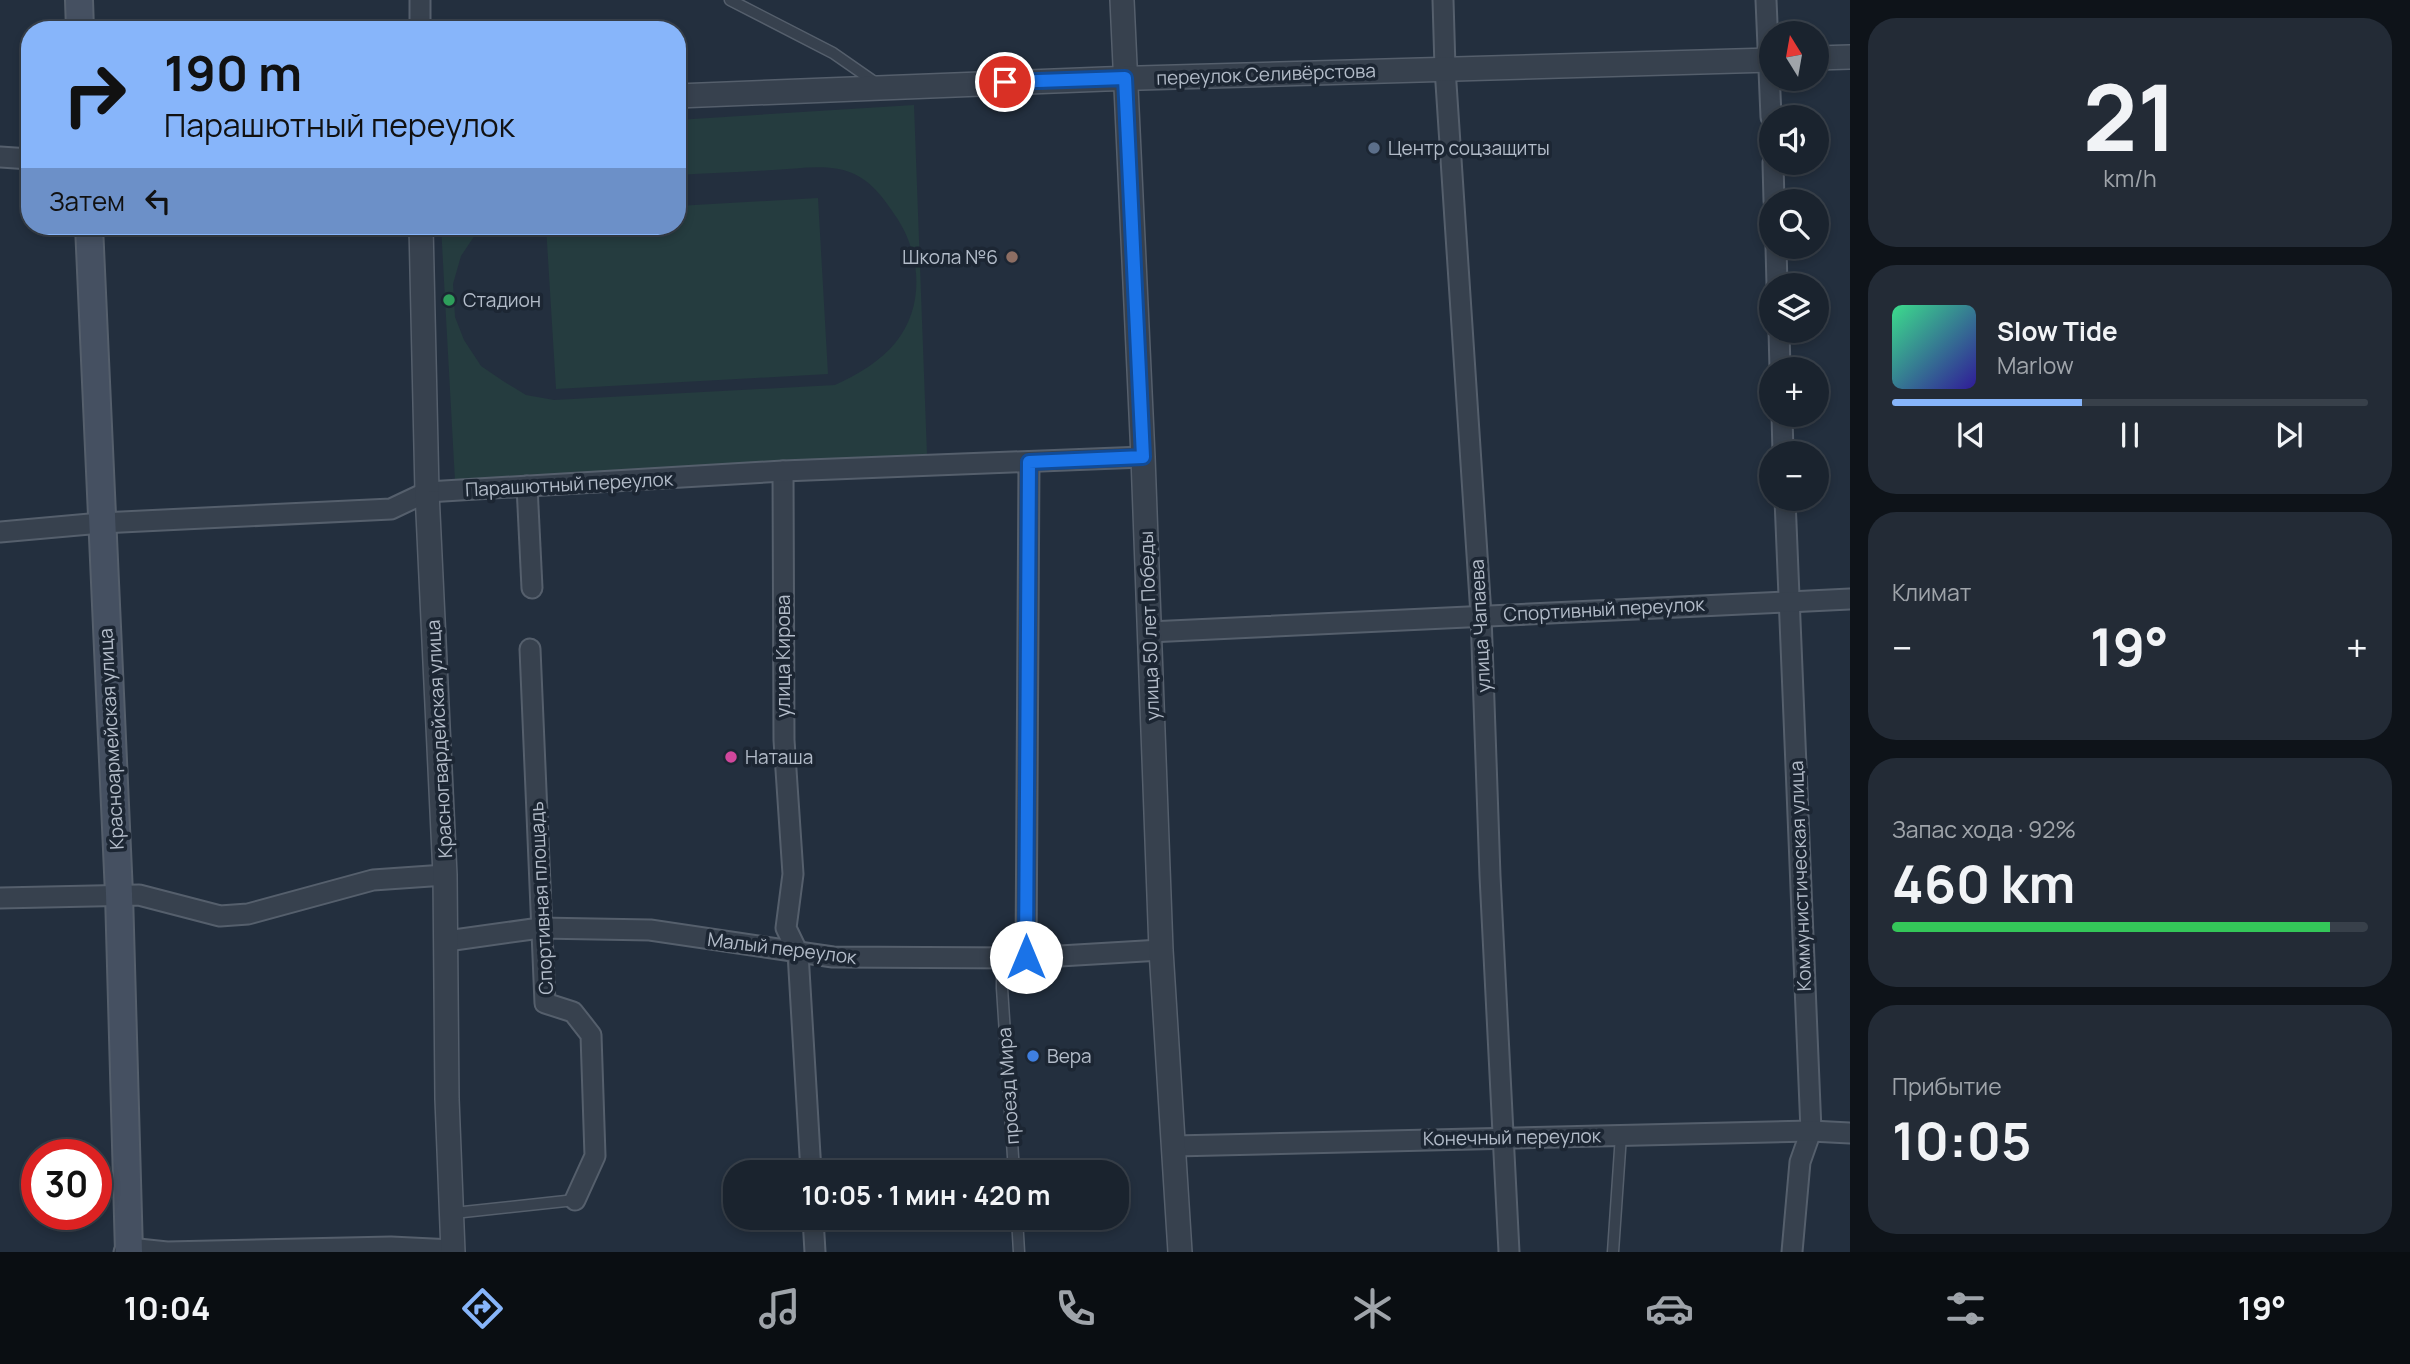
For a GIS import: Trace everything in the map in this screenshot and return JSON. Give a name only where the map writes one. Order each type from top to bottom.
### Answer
[{"type":"main road","points":[[79,0],[80,21]]},
{"type":"main road","name":"Красноармейская улица","points":[[89,235],[119,894],[127,1251]]},
{"type":"street","points":[[420,0],[420,21]]},
{"type":"street","name":"улица 50 лет Победы","points":[[1122,0],[1143,457],[1161,950],[1180,1252]]},
{"type":"street","name":"улица Чапаева","points":[[1443,0],[1445,68],[1481,615],[1490,876],[1509,1252]]},
{"type":"street","points":[[1766,0],[1767,21]]},
{"type":"street","points":[[1829,58],[1850,57]]},
{"type":"street","name":"переулок Селивёрстова","points":[[686,96],[881,86],[1759,60]]},
{"type":"street","points":[[0,158],[21,159]]},
{"type":"street","name":"Красногвардейская улица","points":[[421,235],[428,492],[445,875],[447,1098],[453,1251]]},
{"type":"street","name":"Парашютный переулок","points":[[0,532],[101,523],[391,509],[428,492],[783,471],[1143,457]]},
{"type":"street","points":[[1026,957],[1029,462]]},
{"type":"street","name":"улица Кирова","points":[[783,471],[783,740],[793,874],[786,928],[799,953],[810,1160]]},
{"type":"street","points":[[527,486],[532,588]]},
{"type":"street","name":"Коммунистическая улица","points":[[1785,511],[1811,1131],[1800,1162],[1791,1252]]},
{"type":"street","name":"Спортивный переулок","points":[[1149,632],[1850,599]]},
{"type":"street","name":"Спортивная площадь","points":[[530,649],[545,1003],[573,1012],[591,1035],[595,1156],[575,1200]]},
{"type":"street","points":[[0,898],[139,895],[220,916],[248,914],[373,880],[445,875]]},
{"type":"street","name":"Малый переулок","points":[[446,941],[540,928],[650,930],[833,957],[1026,957],[1161,950]]},
{"type":"street","name":"Конечный переулок","points":[[1174,1146],[1811,1131],[1850,1133]]},
{"type":"street","points":[[814,1230],[815,1252]]},
{"type":"street","points":[[127,1251],[391,1247],[453,1251]]},
{"type":"lane","points":[[420,0],[432,0]]},
{"type":"lane","points":[[730,0],[833,53],[881,86]]},
{"type":"lane","name":"проезд Мира","points":[[1002,957],[1013,1160]]},
{"type":"lane","points":[[1613,1252],[1621,1135]]},
{"type":"lane","points":[[453,1213],[575,1200]]},
{"type":"lane","points":[[1018,1230],[1019,1252]]},
{"type":"green space","name":"Стадион","points":[[914,105],[927,455],[455,481],[441,235],[475,235],[461,256],[453,284],[455,317],[464,340],[481,366],[526,395],[554,400],[835,385],[876,361],[896,342],[905,328],[915,297],[915,264],[905,232],[872,186],[852,173],[833,168],[686,174],[686,119]]},
{"type":"green space","points":[[818,198],[828,374],[556,389],[547,235],[686,235],[686,205]]},
{"type":"place","name":"Центр соцзащиты","points":[[1374,148]]},
{"type":"place","name":"Школа №6","points":[[1012,257]]},
{"type":"place","name":"Стадион","points":[[449,300]]},
{"type":"place","name":"Наташа","points":[[731,757]]},
{"type":"place","name":"Вера","points":[[1033,1056]]},
{"type":"route","points":[[1005,82],[1125,78],[1143,457],[1029,462],[1026,957]]}]
